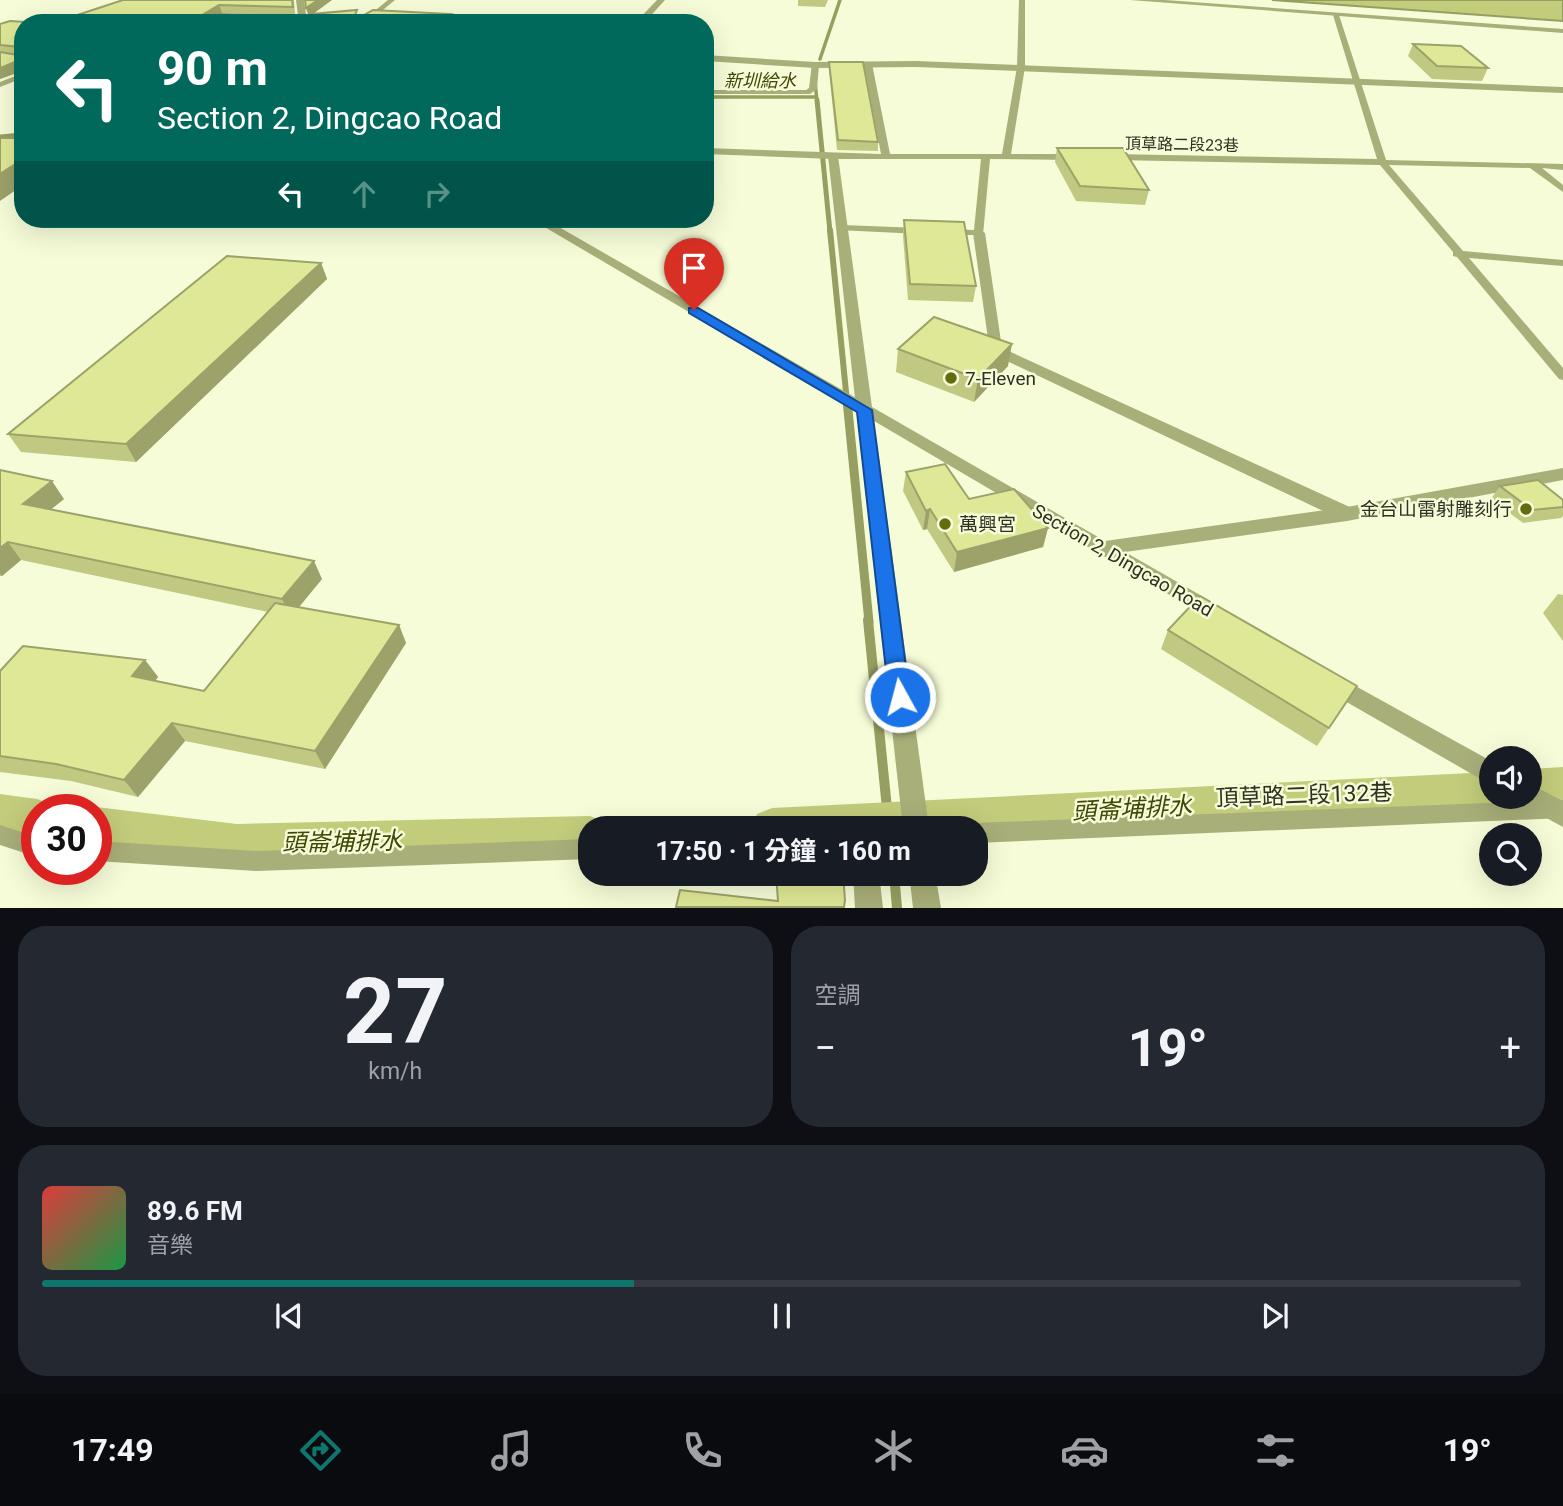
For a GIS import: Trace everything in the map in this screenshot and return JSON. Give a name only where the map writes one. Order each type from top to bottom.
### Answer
[{"type":"street","points":[[648,14],[661,0]]},
{"type":"street","points":[[1134,0],[1563,31]]},
{"type":"street","points":[[714,59],[815,65],[1021,67],[1563,90]]},
{"type":"street","points":[[833,156],[915,816]]},
{"type":"street","name":"Section 2, Dingcao Road","points":[[552,228],[1232,624]]},
{"type":"street","points":[[979,233],[995,350],[1347,514]]},
{"type":"street","points":[[1102,548],[1347,514],[1563,474]]},
{"type":"street","points":[[1314,671],[1479,767]]},
{"type":"street","points":[[1542,802],[1559,811]]},
{"type":"street","points":[[867,886],[869,908]]},
{"type":"street","points":[[924,886],[927,908]]},
{"type":"lane","points":[[374,14],[392,0]]},
{"type":"lane","points":[[1006,158],[1021,67],[1022,0]]},
{"type":"lane","points":[[1336,15],[1382,162],[1457,254],[1563,376]]},
{"type":"lane","points":[[868,64],[886,156]]},
{"type":"lane","points":[[714,92],[807,92],[813,89],[815,65]]},
{"type":"lane","points":[[714,151],[833,156],[1087,157]]},
{"type":"lane","name":"頂草路二段23巷","points":[[1100,157],[1563,167]]},
{"type":"lane","points":[[842,228],[979,233],[986,158]]},
{"type":"lane","points":[[1532,165],[1563,189]]},
{"type":"lane","points":[[1457,254],[1563,263]]},
{"type":"lane","name":"頂草路二段132巷","points":[[988,832],[1559,811]]},
{"type":"lane","points":[[0,835],[21,842]]},
{"type":"lane","points":[[112,852],[257,861],[578,849]]},
{"type":"shaded area","points":[[1272,0],[1563,0],[1563,21]]},
{"type":"building","points":[[123,0],[292,0],[293,7],[219,5],[204,14],[80,14]]},
{"type":"building","points":[[305,0],[318,0],[306,8]]},
{"type":"building","points":[[357,10],[355,14],[312,14]]},
{"type":"building","points":[[373,10],[451,14],[366,14]]},
{"type":"building","points":[[14,21],[14,46],[0,45],[0,24]]},
{"type":"building","points":[[1413,44],[1461,46],[1488,68],[1437,66]]},
{"type":"building","points":[[0,52],[14,54],[14,62],[0,68]]},
{"type":"building","points":[[829,62],[863,62],[878,142],[838,140]]},
{"type":"building","points":[[0,138],[14,138],[14,165],[0,174]]},
{"type":"building","points":[[1057,148],[1123,148],[1149,190],[1080,186]]},
{"type":"building","points":[[904,220],[964,222],[976,286],[910,284]]},
{"type":"building","points":[[227,256],[321,263],[126,444],[8,434]]},
{"type":"building","points":[[934,317],[1012,344],[978,379],[898,349]]},
{"type":"building","points":[[945,464],[969,499],[1014,489],[1048,528],[957,552],[930,509],[926,511],[906,472]]},
{"type":"building","points":[[0,470],[52,481],[23,504],[314,561],[282,599],[8,542],[0,548]]},
{"type":"building","points":[[1538,480],[1563,500],[1563,507],[1532,510],[1500,486]]},
{"type":"building","points":[[1200,596],[1357,686],[1329,728],[1168,630]]},
{"type":"building","points":[[275,603],[399,625],[315,751],[172,723],[124,780],[56,764],[0,756],[0,671],[23,646],[145,660],[132,676],[204,691]]},
{"type":"building","points":[[777,886],[844,886],[844,907],[676,907],[680,890],[778,901]]},
{"type":"waterway","points":[[820,59],[840,0]]},
{"type":"waterway","points":[[815,82],[817,101]]},
{"type":"waterway","name":"新圳給水","points":[[714,97],[814,97]]},
{"type":"waterway","points":[[817,100],[830,232]]},
{"type":"waterway","name":"新圳給水","points":[[0,137],[14,136]]},
{"type":"waterway","points":[[830,230],[847,402]]},
{"type":"waterway","points":[[847,400],[869,622]]},
{"type":"waterway","points":[[868,620],[888,816]]},
{"type":"waterway","name":"頭崙埔排水","points":[[1542,786],[1563,785]]},
{"type":"waterway","name":"頭崙埔排水","points":[[988,817],[1479,791]]},
{"type":"waterway","name":"頭崙埔排水","points":[[0,813],[21,816]]},
{"type":"waterway","name":"頭崙埔排水","points":[[112,828],[237,844],[578,836]]},
{"type":"waterway","points":[[895,886],[897,908]]},
{"type":"place","name":"7-Eleven","points":[[951,378]]},
{"type":"place","name":"金台山雷射雕刻行","points":[[1526,509]]},
{"type":"place","name":"萬興宮","points":[[945,524]]},
{"type":"route","points":[[694,310],[864,410],[900,697]]}]
